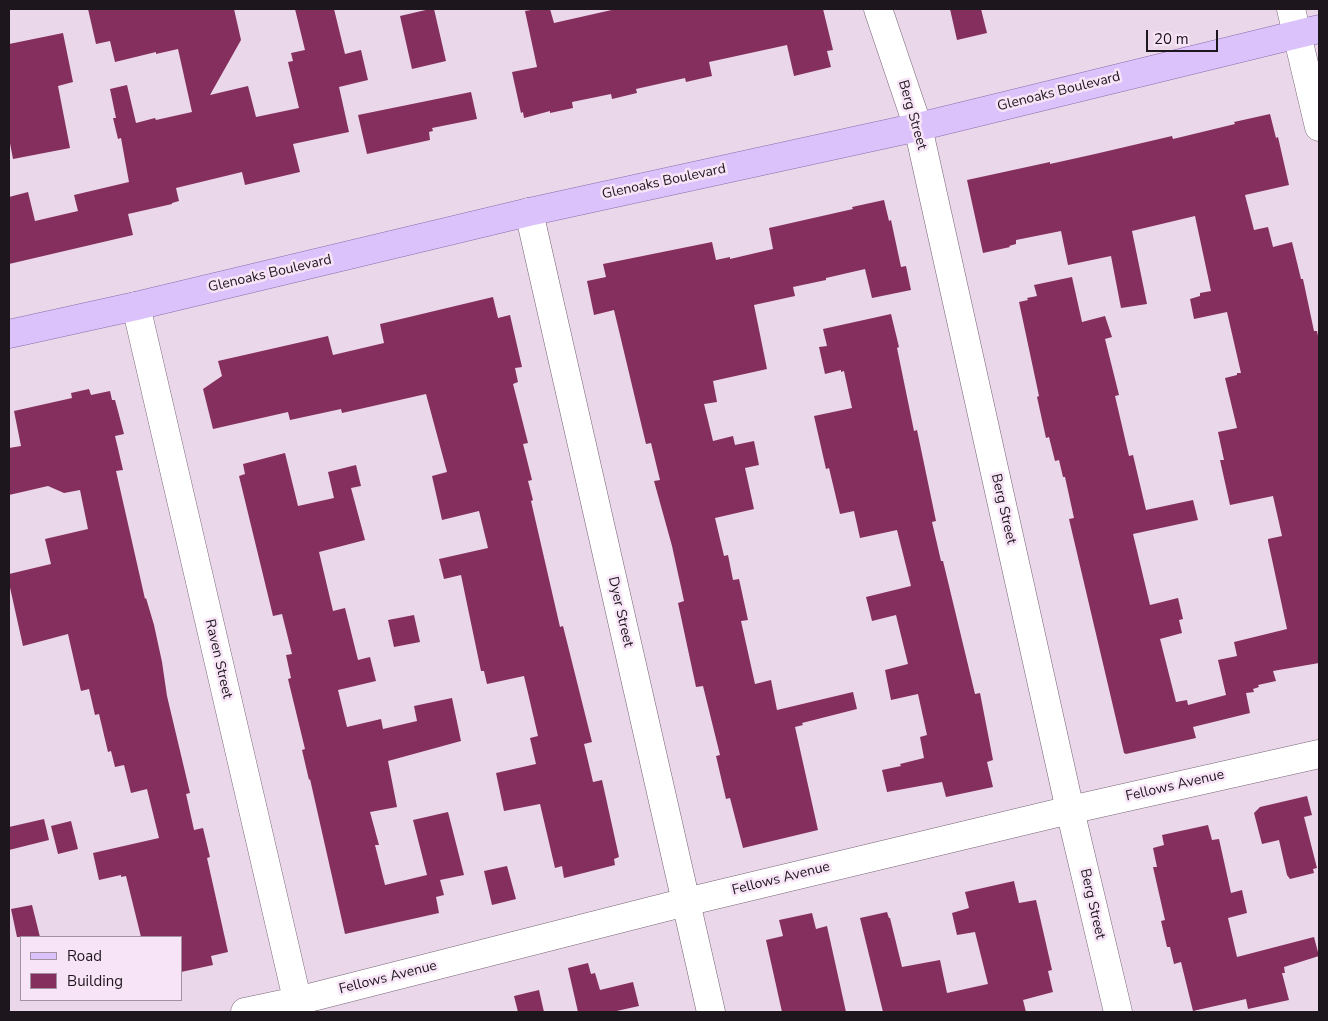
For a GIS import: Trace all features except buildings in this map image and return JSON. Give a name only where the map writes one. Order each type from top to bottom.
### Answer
[{"type":"main road","name":"Glenoaks Boulevard","points":[[9,334],[136,306],[529,212],[918,127],[1302,24]]},
{"type":"street","name":"Berg Street","points":[[878,9],[918,127],[1070,810],[1118,1012]]},
{"type":"street","points":[[1302,24],[1319,127]]},
{"type":"street","name":"Dyer Street","points":[[529,212],[711,1012]]},
{"type":"street","name":"Raven Street","points":[[136,306],[299,1006]]},
{"type":"street","name":"Fellows Avenue","points":[[244,1012],[299,1006],[686,902],[1070,810],[1319,754]]}]
